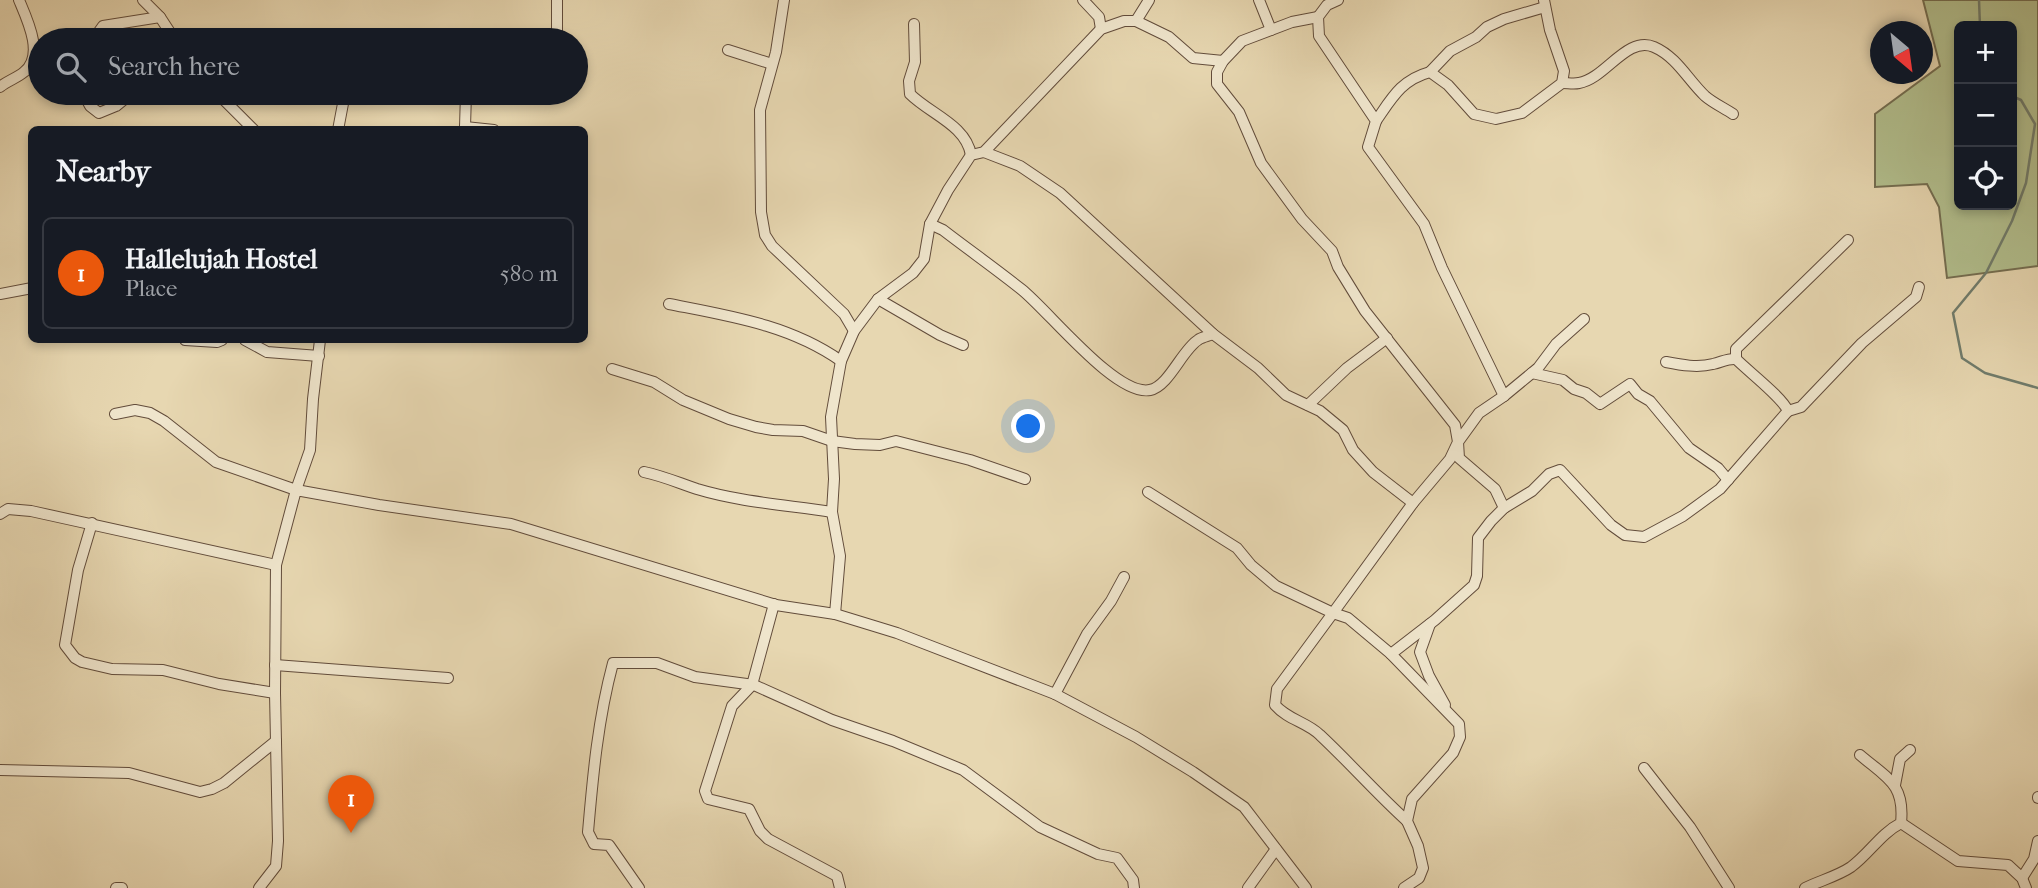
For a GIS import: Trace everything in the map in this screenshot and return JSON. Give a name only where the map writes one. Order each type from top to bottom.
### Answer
[{"type":"street","points":[[19,0],[30,28]]},
{"type":"street","points":[[143,0],[167,28]]},
{"type":"street","points":[[557,0],[557,28]]},
{"type":"street","points":[[783,0],[772,64],[760,110],[761,212],[765,235],[772,246],[844,314],[854,331]]},
{"type":"street","points":[[1083,0],[1099,17],[1101,29]]},
{"type":"street","points":[[1136,21],[1149,0]]},
{"type":"street","points":[[1259,0],[1271,30]]},
{"type":"street","points":[[1338,0],[1328,5],[1318,17],[1292,22],[1242,41],[1223,61],[1217,72],[1217,84],[1238,112],[1261,163],[1302,219],[1332,251],[1338,267],[1365,311],[1455,425],[1459,458],[1495,489],[1504,508]]},
{"type":"street","points":[[1504,396],[1423,224],[1368,148],[1376,121],[1396,92],[1413,76],[1430,72],[1450,51],[1476,37],[1487,27],[1544,4],[1549,30],[1564,71],[1563,83]]},
{"type":"street","points":[[102,28],[160,17]]},
{"type":"street","points":[[1318,17],[1319,36],[1376,121]]},
{"type":"street","points":[[971,155],[984,152],[1101,29],[1124,21],[1136,21],[1169,37],[1193,58],[1223,61]]},
{"type":"street","points":[[835,614],[840,556],[832,512],[834,479],[831,417],[841,361],[854,331],[878,299],[913,273],[923,259],[930,224],[947,190],[971,155],[970,145],[961,132],[910,94],[909,81],[915,62],[914,24]]},
{"type":"street","points":[[1430,72],[1448,85],[1474,114],[1496,119],[1522,113],[1563,83],[1580,83],[1601,72],[1626,52],[1643,44],[1655,48],[1673,60],[1706,96],[1733,114]]},
{"type":"street","points":[[728,50],[772,64]]},
{"type":"street","points":[[0,87],[28,68]]},
{"type":"street","points":[[89,105],[99,113],[118,105]]},
{"type":"street","points":[[229,105],[250,126]]},
{"type":"street","points":[[339,126],[342,105]]},
{"type":"street","points":[[465,126],[466,105]]},
{"type":"street","points":[[984,152],[1020,166],[1060,193],[1213,334],[1258,368],[1286,395],[1320,411],[1343,430],[1353,450],[1373,472],[1413,503]]},
{"type":"street","points":[[930,224],[943,230],[1023,290],[1096,363],[1140,390],[1152,390],[1197,340],[1213,334]]},
{"type":"street","points":[[1788,411],[1784,403],[1736,359],[1736,349],[1848,240]]},
{"type":"street","points":[[1391,654],[1474,585],[1478,576],[1478,538],[1504,508],[1532,491],[1549,474],[1560,470],[1611,525],[1625,535],[1644,537],[1683,516],[1720,489],[1788,411],[1801,407],[1862,343],[1916,297],[1919,286]]},
{"type":"street","points":[[0,294],[28,289]]},
{"type":"street","points":[[878,299],[940,335],[964,345]]},
{"type":"street","points":[[669,304],[780,328],[809,340],[841,361]]},
{"type":"street","points":[[1404,888],[1419,878],[1423,868],[1418,846],[1407,821],[1364,782],[1318,732],[1283,715],[1275,705],[1277,689],[1413,503],[1450,459],[1458,442],[1479,413],[1532,373],[1556,344],[1584,319]]},
{"type":"street","points":[[1308,405],[1347,368],[1387,338]]},
{"type":"street","points":[[250,343],[267,352],[319,356]]},
{"type":"street","points":[[259,888],[276,866],[278,841],[276,565],[310,450],[320,343]]},
{"type":"street","points":[[1666,362],[1685,366],[1736,359]]},
{"type":"street","points":[[612,369],[654,382],[683,400],[729,419],[774,430],[803,431],[832,441],[880,445],[896,440],[970,460],[1025,479]]},
{"type":"street","points":[[1532,373],[1563,380],[1600,404],[1630,384],[1638,394],[1650,401],[1689,449],[1718,468],[1728,480]]},
{"type":"street","points":[[115,414],[135,410],[149,413],[164,421],[216,462],[296,490],[511,524],[775,604],[835,614],[897,634],[1055,694],[1136,737],[1244,807],[1306,888]]},
{"type":"street","points":[[644,472],[697,489],[832,512]]},
{"type":"street","points":[[1148,492],[1237,548],[1251,565],[1276,586],[1333,614],[1348,618],[1391,654],[1459,724],[1460,737],[1453,753],[1412,799],[1407,821]]},
{"type":"street","points":[[0,514],[8,509],[31,511],[276,565]]},
{"type":"street","points":[[92,523],[78,570],[65,645],[75,658],[112,669],[163,670],[219,684],[275,692]]},
{"type":"street","points":[[1055,694],[1087,634],[1111,601],[1124,577]]},
{"type":"street","points":[[775,604],[752,685],[732,706],[705,791],[708,799],[750,809],[760,831],[768,839],[837,876],[840,888]]},
{"type":"street","points":[[1430,624],[1420,652],[1429,676],[1449,712]]},
{"type":"street","points":[[639,888],[609,845],[594,844],[588,832],[595,744],[602,702],[613,663],[657,663],[695,677],[752,685],[832,720],[893,741],[963,770],[1040,827],[1098,854],[1117,858],[1133,880],[1134,888]]},
{"type":"street","points":[[275,665],[448,678]]},
{"type":"street","points":[[0,770],[130,773],[200,792],[223,783],[276,741]]},
{"type":"street","points":[[1895,785],[1900,759],[1910,750]]},
{"type":"street","points":[[1860,755],[1895,785],[1903,804],[1901,823]]},
{"type":"street","points":[[1644,768],[1690,827],[1729,888]]},
{"type":"street","points":[[1901,823],[1958,861],[2008,865],[2024,883],[2038,841]]},
{"type":"street","points":[[1805,888],[1850,868],[1887,830],[1901,823]]},
{"type":"street","points":[[1248,888],[1276,849]]},
{"type":"street","points":[[116,888],[122,888]]},
{"type":"green space","points":[[1923,0],[2038,0],[2038,266],[1947,278],[1939,207],[1927,184],[1875,187],[1875,114],[1916,84],[1933,84],[1933,71],[1940,66],[1933,39],[1933,21],[1928,21]]},
{"type":"waterway","points":[[1979,0],[1980,21]]},
{"type":"waterway","points":[[2017,98],[2021,100],[2035,124],[2026,183],[2012,221],[1986,273],[1953,313],[1962,358],[1985,373],[2038,388]]},
{"type":"place","name":"Hallelujah Hostel","points":[[351,833]]}]
